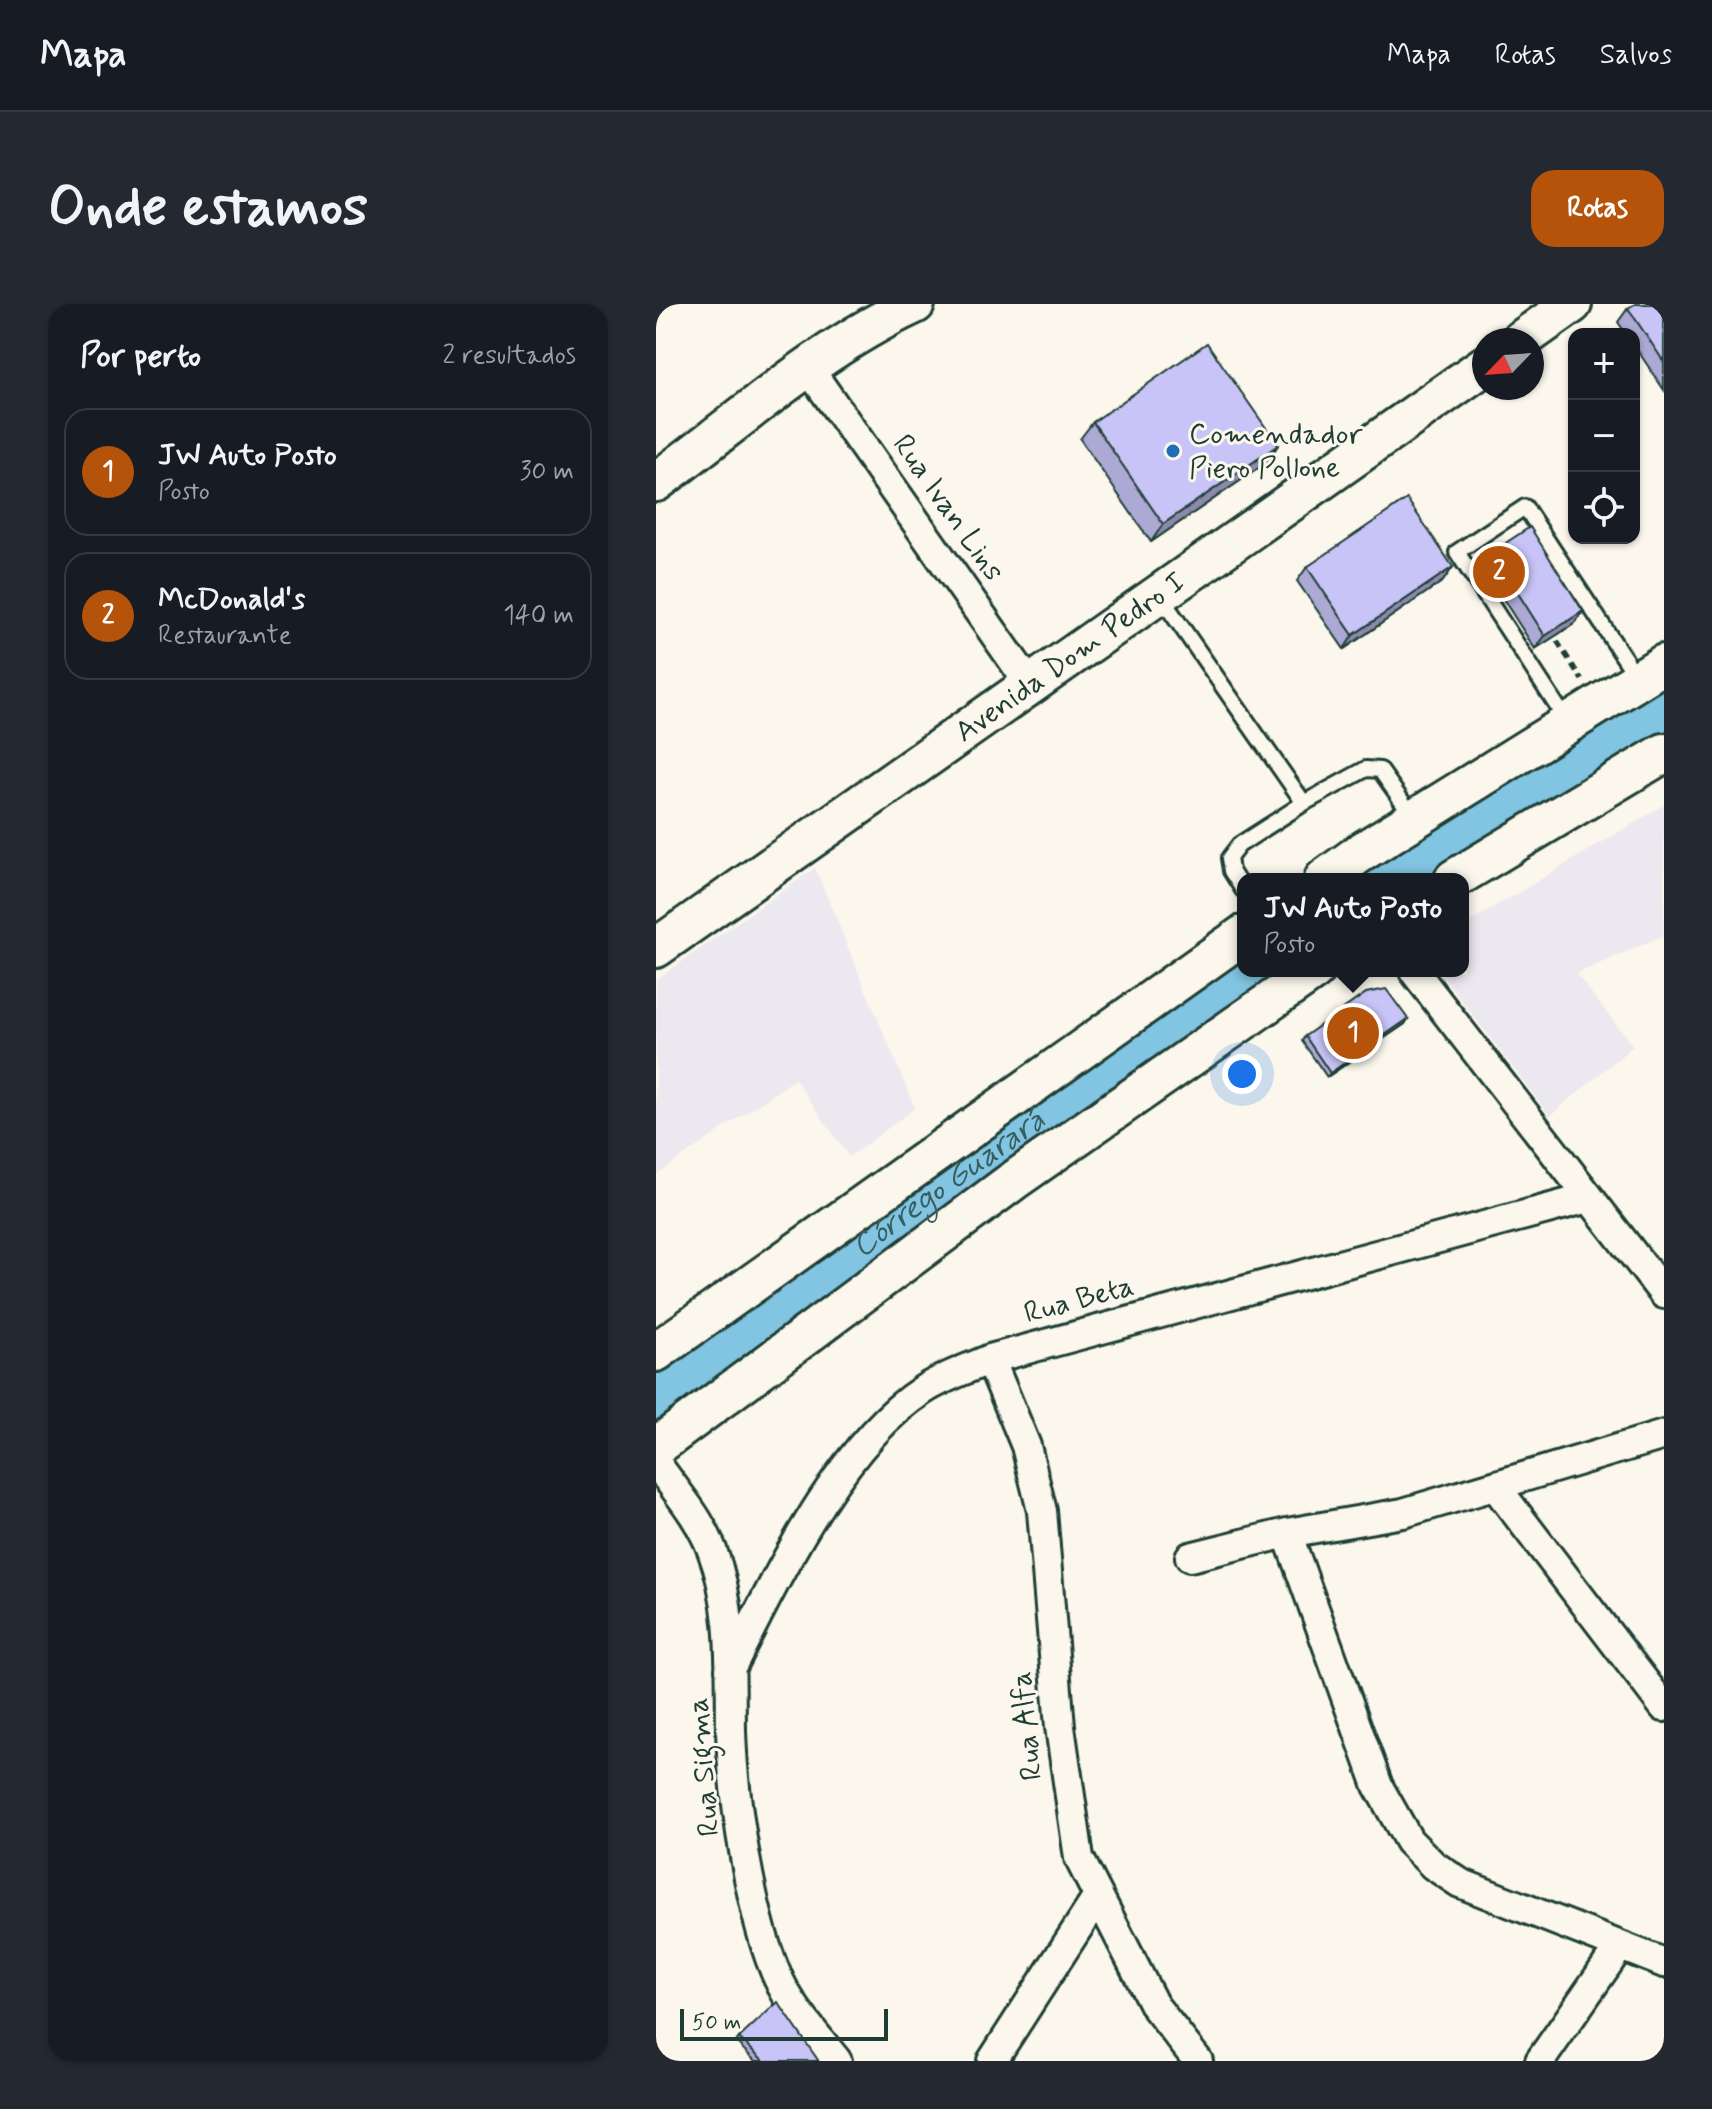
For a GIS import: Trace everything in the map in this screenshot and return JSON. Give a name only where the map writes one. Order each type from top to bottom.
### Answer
[{"type":"main road","points":[[656,482],[809,369],[884,318],[915,304]]},
{"type":"main road","points":[[1538,328],[1572,304]]},
{"type":"main road","name":"Avenida Dom Pedro I","points":[[656,948],[1472,374]]},
{"type":"main road","points":[[1352,872],[1414,819],[1651,671]]},
{"type":"main road","points":[[1464,873],[1664,753]]},
{"type":"main road","points":[[656,1352],[1237,939]]},
{"type":"main road","points":[[656,1447],[1013,1181],[1305,977]]},
{"type":"street","name":"Rua Ivan Lins","points":[[809,369],[1031,686]]},
{"type":"street","points":[[1419,977],[1664,1294]]},
{"type":"street","name":"Rua Beta","points":[[730,1669],[768,1595],[841,1472],[894,1412],[924,1389],[990,1359],[1588,1198]]},
{"type":"street","name":"Rua Alfa","points":[[990,1359],[1037,1480],[1068,1796],[1079,1858],[1154,2005],[1198,2061]]},
{"type":"street","points":[[1190,1557],[1287,1533],[1403,1513],[1664,1435]]},
{"type":"street","name":"Rua Sigma","points":[[656,1463],[696,1518],[711,1547],[727,1612],[736,1796],[765,1941],[780,1982],[801,2017],[837,2061]]},
{"type":"street","points":[[1496,1487],[1664,1707]]},
{"type":"street","points":[[1287,1533],[1378,1786],[1409,1841],[1433,1865],[1460,1883],[1664,1963]]},
{"type":"street","points":[[992,2061],[1097,1898]]},
{"type":"street","points":[[1540,2061],[1620,1946]]},
{"type":"lane","points":[[1583,713],[1457,552],[1525,507],[1651,671]]},
{"type":"lane","points":[[1159,595],[1304,803]]},
{"type":"lane","points":[[1237,880],[1231,871],[1229,858],[1239,845],[1304,803],[1366,769],[1380,770],[1414,819]]},
{"type":"path","points":[[1557,641],[1583,713]]},
{"type":"shaded area","points":[[1664,805],[1664,935],[1576,974],[1633,1046],[1550,1116],[1444,977],[1469,977],[1469,922]]},
{"type":"shaded area","points":[[815,868],[915,1108],[849,1157],[795,1079],[656,1175],[656,980]]},
{"type":"building","points":[[1635,304],[1664,304],[1664,362],[1628,308]]},
{"type":"building","name":"Comendador Piero Pollone","points":[[1207,343],[1278,445],[1163,524],[1093,422]]},
{"type":"building","points":[[1407,499],[1453,567],[1353,635],[1307,567]]},
{"type":"building","points":[[1530,527],[1583,611],[1545,636],[1492,552]]},
{"type":"building","points":[[1386,989],[1408,1019],[1330,1073],[1305,1036],[1366,993]]},
{"type":"building","points":[[778,2002],[818,2060],[764,2061],[739,2038]]},
{"type":"waterway","name":"Córrego Guarará","points":[[1391,873],[1664,707]]},
{"type":"waterway","name":"Córrego Guarará","points":[[656,1400],[911,1210],[1238,977]]},
{"type":"place","name":"Comendador Piero Pollone","points":[[1173,451]]},
{"type":"place","name":"McDonald's","points":[[1499,572]]},
{"type":"place","name":"JW Auto Posto","points":[[1353,1033]]}]
